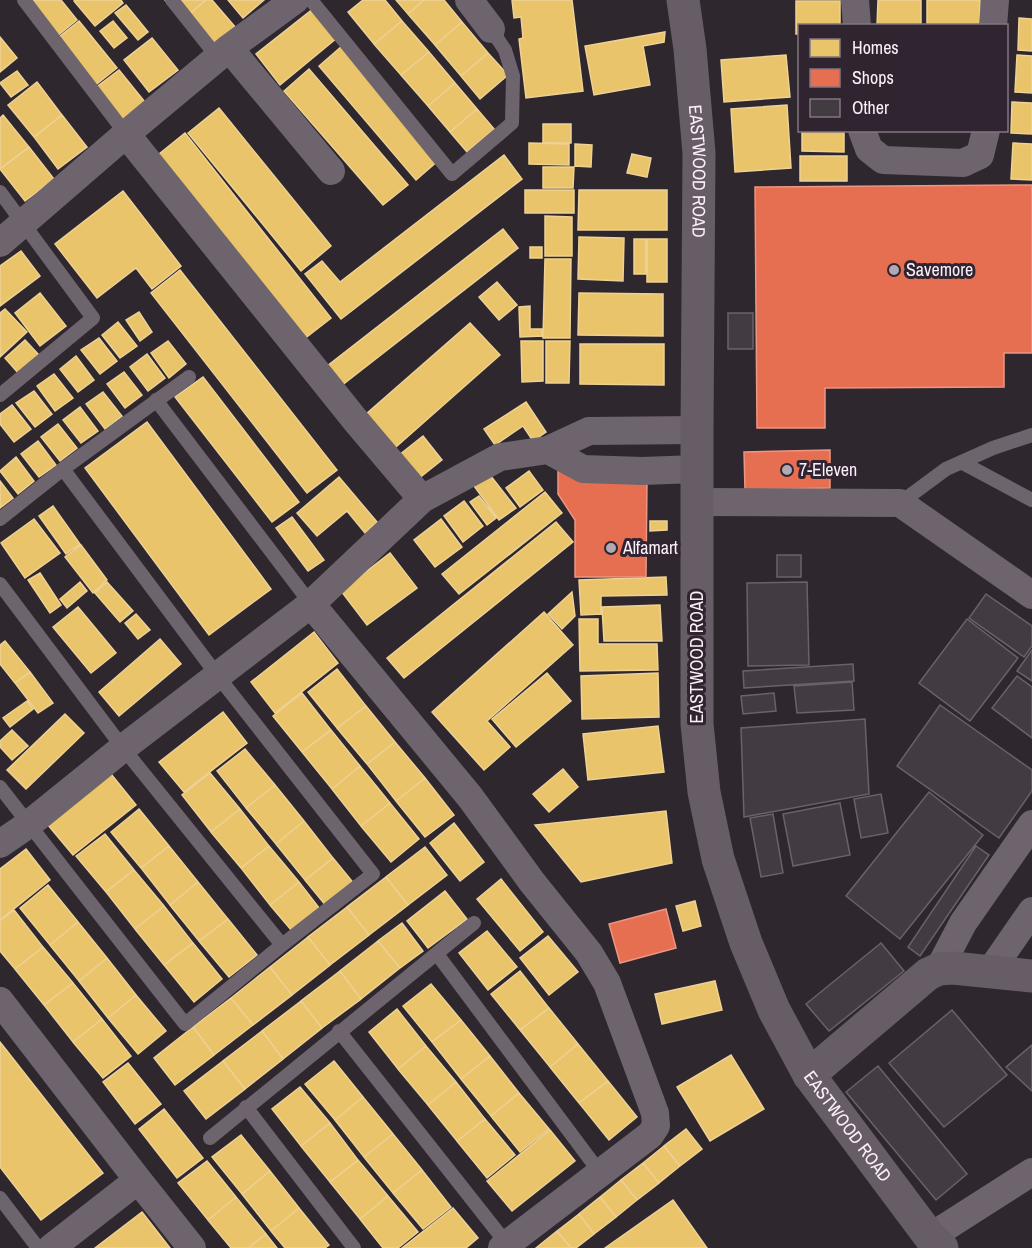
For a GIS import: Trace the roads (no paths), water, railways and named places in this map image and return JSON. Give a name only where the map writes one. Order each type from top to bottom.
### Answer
[{"type":"main road","name":"EASTWOOD ROAD","points":[[683,0],[690,49],[699,153],[697,724],[704,792],[718,859],[746,944],[774,1010],[809,1075],[938,1244]]},
{"type":"main road","points":[[809,1075],[928,974],[939,969],[953,968],[1032,976]]},
{"type":"street","points":[[0,243],[224,53],[296,0]]},
{"type":"street","points":[[469,0],[491,29]]},
{"type":"street","points":[[855,0],[857,24]]},
{"type":"street","points":[[993,24],[995,0]]},
{"type":"street","points":[[224,53],[331,171]]},
{"type":"street","points":[[863,132],[869,149],[883,160],[963,163],[980,155],[986,132]]},
{"type":"street","points":[[126,134],[356,421],[422,499]]},
{"type":"street","points":[[0,844],[29,824],[123,748],[311,604],[422,499],[500,457],[548,450],[589,431],[697,430]]},
{"type":"street","points":[[548,450],[583,469],[642,471],[697,469]]},
{"type":"street","points":[[697,502],[900,503],[1032,595]]},
{"type":"street","points":[[311,604],[470,797],[532,882],[589,953],[607,983],[655,1113],[656,1126],[650,1135],[505,1246]]},
{"type":"street","points":[[939,969],[963,923],[1032,824]]},
{"type":"street","points":[[989,973],[1032,911]]},
{"type":"street","points":[[0,1001],[192,1248]]},
{"type":"street","points":[[938,1244],[1032,1172]]},
{"type":"street","points":[[51,1248],[138,1180]]},
{"type":"lane","points":[[24,0],[126,134]]},
{"type":"lane","points":[[172,0],[224,53]]},
{"type":"lane","points":[[311,0],[452,174],[512,123],[513,76],[505,50],[491,29]]},
{"type":"lane","points":[[0,192],[93,318],[0,395]]},
{"type":"lane","points":[[0,519],[63,469],[189,376]]},
{"type":"lane","points":[[156,400],[311,604]]},
{"type":"lane","points":[[900,503],[946,469],[993,448],[1032,435]]},
{"type":"lane","points":[[961,462],[1032,500]]},
{"type":"lane","points":[[0,787],[185,1024],[373,874],[217,675],[63,469]]},
{"type":"lane","points":[[0,584],[123,748],[282,945]]},
{"type":"lane","points":[[210,1138],[474,923]]},
{"type":"lane","points":[[437,954],[601,1174]]},
{"type":"lane","points":[[339,1032],[505,1246]]},
{"type":"lane","points":[[246,1107],[354,1248]]},
{"type":"lane","points":[[0,1198],[38,1248]]},
{"type":"place","name":"Savemore","points":[[894,270]]},
{"type":"place","name":"7-Eleven","points":[[787,470]]},
{"type":"place","name":"Alfamart","points":[[611,548]]}]
